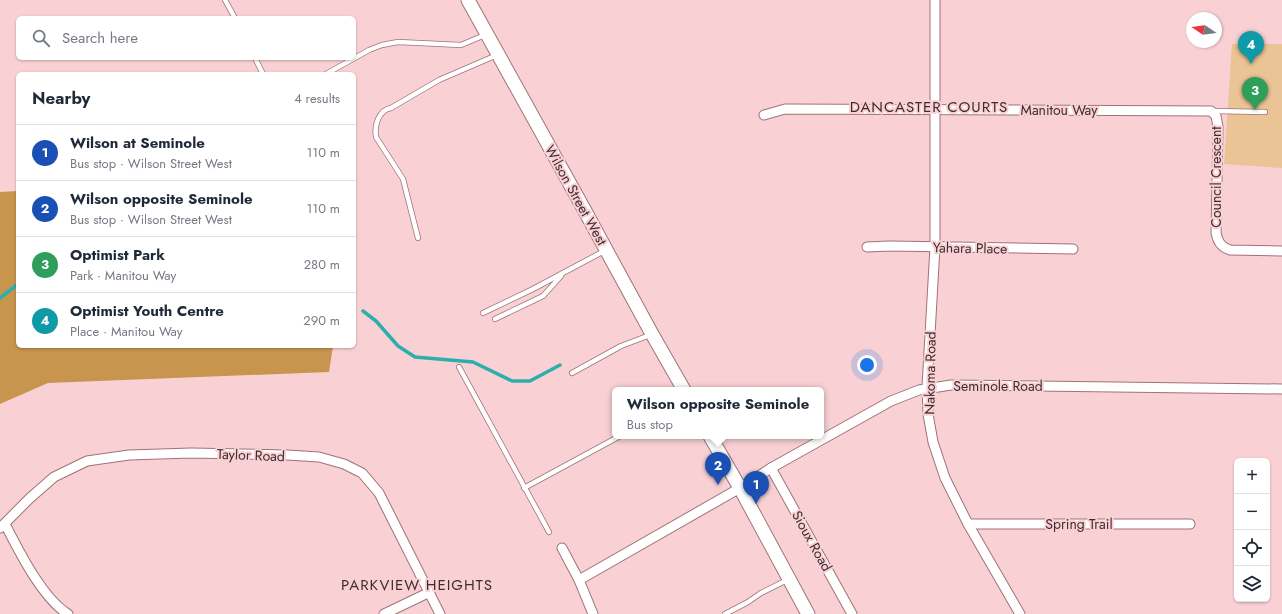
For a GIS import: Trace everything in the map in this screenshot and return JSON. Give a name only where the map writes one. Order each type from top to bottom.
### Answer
[{"type":"main road","name":"Wilson Street West","points":[[468,0],[682,387]]},
{"type":"main road","points":[[712,439],[808,614]]},
{"type":"street","name":"Nakoma Road","points":[[935,0],[935,247],[927,387],[928,414],[933,442],[945,478],[968,524],[1020,614]]},
{"type":"street","name":"Manitou Way","points":[[764,115],[785,109],[1214,114]]},
{"type":"street","name":"Council Crescent","points":[[1214,114],[1218,127],[1216,233],[1218,240],[1223,247],[1230,250],[1282,251]]},
{"type":"street","name":"Yahara Place","points":[[867,247],[889,246],[1073,249]]},
{"type":"street","name":"Seminole Road","points":[[824,438],[891,401],[927,387],[951,385],[1282,389]]},
{"type":"street","name":"Seminole Road","points":[[579,580],[823,439]]},
{"type":"street","name":"Taylor Road","points":[[2,526],[54,477],[87,461],[129,455],[191,453],[287,455],[319,458],[344,464],[362,473],[379,493],[440,614]]},
{"type":"street","name":"Sioux Road","points":[[771,468],[852,614]]},
{"type":"street","name":"Spring Trail","points":[[968,524],[1190,524]]},
{"type":"street","points":[[2,526],[44,591],[68,614]]},
{"type":"street","points":[[562,548],[579,580],[593,614]]},
{"type":"street","points":[[384,614],[430,592]]},
{"type":"lane","points":[[225,0],[234,16]]},
{"type":"lane","points":[[356,57],[382,45],[398,42],[461,45],[486,34]]},
{"type":"lane","points":[[418,238],[403,179],[376,136],[375,131],[379,117],[388,108],[439,80],[499,55]]},
{"type":"lane","points":[[256,60],[262,72]]},
{"type":"lane","points":[[330,72],[351,60]]},
{"type":"lane","name":"Manitou Way","points":[[1214,114],[1265,112]]},
{"type":"lane","points":[[483,313],[607,250]]},
{"type":"lane","points":[[495,319],[543,296],[563,273]]},
{"type":"lane","points":[[572,373],[620,346],[652,334]]},
{"type":"lane","points":[[459,367],[549,532]]},
{"type":"lane","points":[[524,488],[614,439]]},
{"type":"lane","points":[[726,614],[761,593],[789,579]]},
{"type":"shaded area","points":[[1232,44],[1282,44],[1282,168],[1224,164]]},
{"type":"shaded area","points":[[16,191],[16,348],[333,348],[329,372],[48,383],[0,404],[0,192]]},
{"type":"waterway","points":[[0,298],[16,286]]},
{"type":"waterway","points":[[363,311],[376,321],[398,346],[415,357],[473,362],[512,381],[530,381],[560,365]]},
{"type":"place","name":"Optimist Youth Centre","points":[[1251,64]]},
{"type":"place","name":"Optimist Park","points":[[1255,110]]},
{"type":"place","name":"Wilson opposite Seminole","points":[[718,485]]},
{"type":"place","name":"Wilson at Seminole","points":[[756,504]]},
{"type":"district","name":"DANCASTER COURTS","points":[[929,107]]},
{"type":"district","name":"PARKVIEW HEIGHTS","points":[[417,585]]}]
